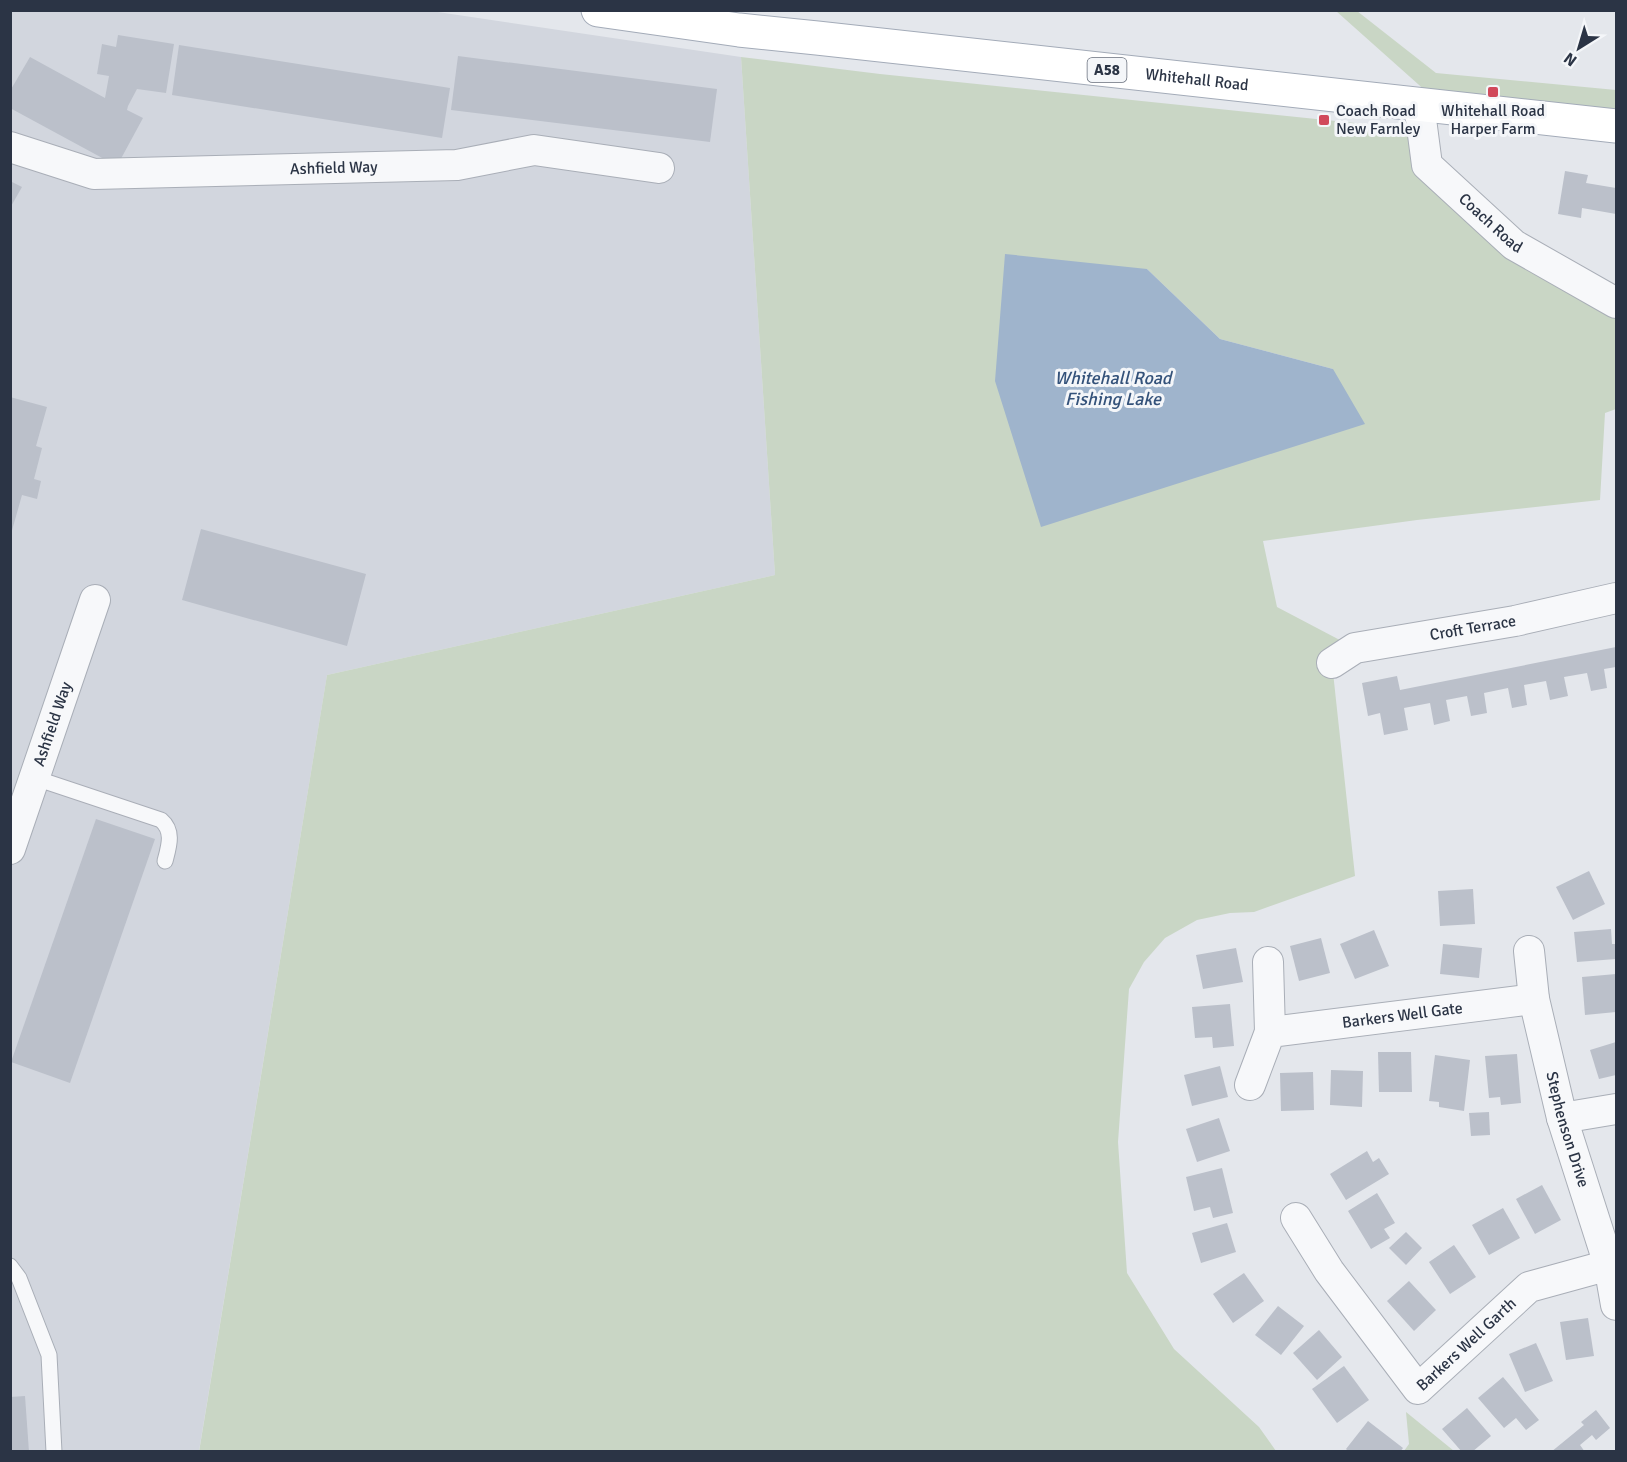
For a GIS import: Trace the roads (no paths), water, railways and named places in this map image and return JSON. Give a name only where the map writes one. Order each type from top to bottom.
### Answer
[{"type":"main road","name":"Whitehall Road","points":[[598,10],[740,30],[1617,126]]},
{"type":"street","name":"Coach Road","points":[[1419,104],[1427,165],[1514,245],[1617,303]]},
{"type":"street","name":"Ashfield Way","points":[[10,147],[94,174],[457,165],[534,150],[659,168]]},
{"type":"street","name":"Croft Terrace","points":[[1332,663],[1355,648],[1515,621],[1617,598]]},
{"type":"street","name":"Ashfield Way","points":[[10,849],[95,600]]},
{"type":"street","name":"Stephenson Drive","points":[[1529,951],[1534,999],[1562,1118],[1609,1265],[1617,1305]]},
{"type":"street","points":[[1250,1085],[1270,1032],[1268,962]]},
{"type":"street","name":"Barkers Well Gate","points":[[1270,1032],[1534,999]]},
{"type":"street","points":[[1562,1118],[1617,1109]]},
{"type":"street","name":"Barkers Well Garth","points":[[1296,1218],[1329,1271],[1418,1389],[1529,1287],[1609,1265]]},
{"type":"lane","points":[[35,778],[161,820],[168,825],[170,833],[165,861]]},
{"type":"lane","points":[[10,1266],[19,1278],[49,1355],[54,1452]]},
{"type":"water","name":"Whitehall Road Fishing Lake","points":[[1005,254],[1147,269],[1220,339],[1333,369],[1365,424],[1041,527],[995,381]]},
{"type":"place","name":"Whitehall Road Harper Farm","points":[[1493,92]]},
{"type":"place","name":"Coach Road New Farnley","points":[[1324,120]]}]
